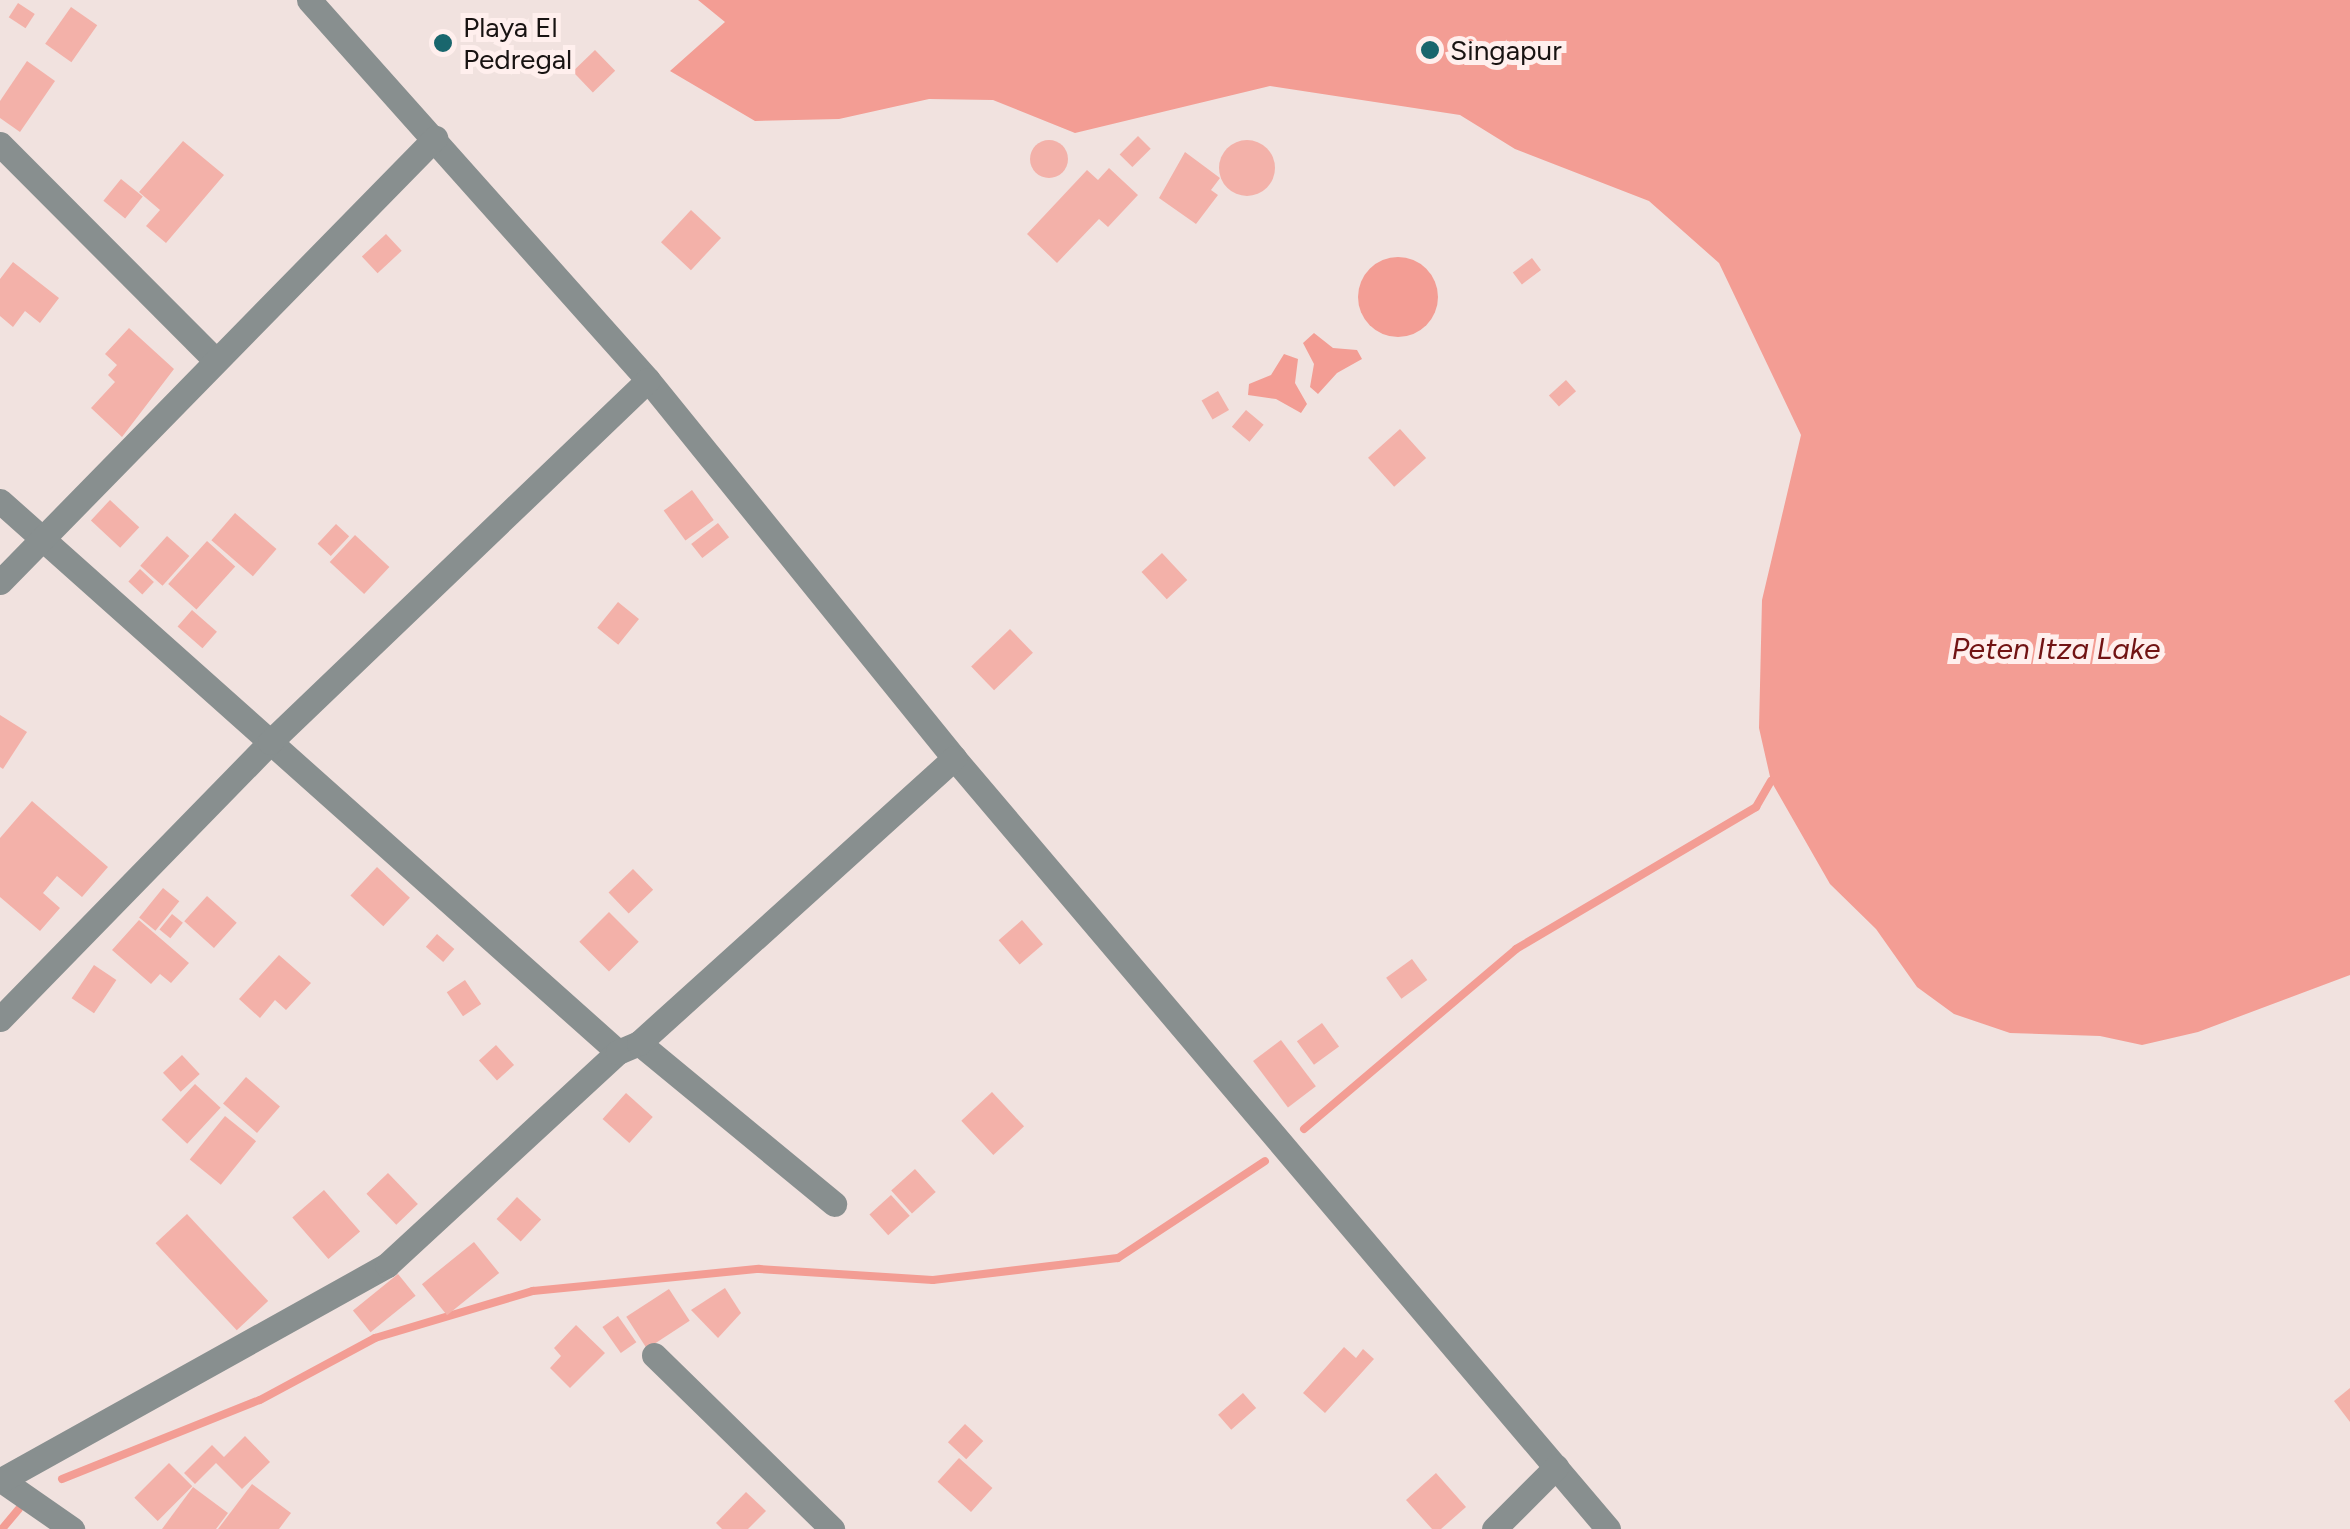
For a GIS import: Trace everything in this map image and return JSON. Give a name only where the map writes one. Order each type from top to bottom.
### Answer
[{"type":"street","points":[[309,0],[648,380],[954,758],[1608,1529]]},
{"type":"street","points":[[0,582],[214,359],[435,138]]},
{"type":"street","points":[[0,144],[214,359]]},
{"type":"street","points":[[0,1019],[270,742],[648,380]]},
{"type":"street","points":[[0,501],[270,742],[628,1048],[834,1204]]},
{"type":"street","points":[[72,1529],[1,1480],[387,1265],[954,758]]},
{"type":"street","points":[[654,1355],[818,1525]]},
{"type":"street","points":[[1494,1529],[1556,1466]]},
{"type":"water","name":"Peten Itza Lake","points":[[698,0],[2350,0],[2350,975],[2198,1032],[2142,1045],[2100,1036],[2010,1033],[1954,1014],[1917,987],[1876,929],[1830,884],[1771,781],[1759,728],[1762,600],[1801,435],[1719,263],[1649,201],[1515,149],[1460,115],[1270,86],[1075,133],[993,100],[929,99],[839,119],[755,121],[670,71],[725,22]]},
{"type":"water","points":[[1398,257],[1413,260],[1426,269],[1435,282],[1435,312],[1426,325],[1413,334],[1398,337],[1383,334],[1370,325],[1361,312],[1358,297],[1361,282],[1370,269],[1383,260]]},
{"type":"water","points":[[1314,333],[1333,348],[1357,350],[1362,359],[1337,373],[1318,394],[1310,387],[1314,364],[1303,343]]},
{"type":"water","points":[[1284,354],[1298,359],[1295,383],[1307,404],[1301,413],[1276,399],[1248,395],[1249,384],[1271,375]]},
{"type":"building","points":[[18,3],[35,14],[26,28],[9,17]]},
{"type":"building","points":[[71,7],[97,25],[71,62],[45,44]]},
{"type":"building","points":[[595,50],[615,71],[593,92],[573,72]]},
{"type":"building","points":[[27,61],[55,81],[20,132],[0,118],[0,101]]},
{"type":"building","points":[[1138,136],[1151,149],[1132,167],[1120,154]]},
{"type":"building","points":[[1049,140],[1063,145],[1068,159],[1063,173],[1049,178],[1035,173],[1030,159],[1035,145]]},
{"type":"building","points":[[1247,140],[1267,148],[1275,168],[1267,188],[1247,196],[1227,188],[1219,168],[1227,148]]},
{"type":"building","points":[[183,141],[224,175],[166,243],[146,226],[160,210],[139,192]]},
{"type":"building","points":[[1185,152],[1220,178],[1211,190],[1218,195],[1196,224],[1159,198]]},
{"type":"building","points":[[1109,168],[1138,195],[1108,227],[1099,219],[1057,263],[1027,234],[1087,170],[1098,180]]},
{"type":"building","points":[[121,179],[143,197],[125,218],[103,201]]},
{"type":"building","points":[[691,210],[721,238],[691,270],[661,242]]},
{"type":"building","points":[[386,234],[402,251],[378,273],[362,257]]},
{"type":"building","points":[[1532,258],[1541,270],[1522,284],[1513,272]]},
{"type":"building","points":[[13,262],[59,298],[40,323],[25,311],[13,327],[0,316],[0,279]]},
{"type":"building","points":[[129,328],[174,369],[122,437],[91,408],[115,382],[108,375],[117,365],[105,354]]},
{"type":"building","points":[[1566,380],[1576,391],[1559,407],[1549,395]]},
{"type":"building","points":[[1218,391],[1229,410],[1213,420],[1202,400]]},
{"type":"building","points":[[1246,410],[1264,425],[1249,442],[1232,427]]},
{"type":"building","points":[[1400,429],[1426,458],[1394,487],[1368,458]]},
{"type":"building","points":[[692,490],[714,520],[685,541],[664,511]]},
{"type":"building","points":[[110,500],[139,527],[120,548],[91,520]]},
{"type":"building","points":[[235,513],[277,549],[253,576],[211,540]]},
{"type":"building","points":[[718,523],[729,537],[702,558],[691,544]]},
{"type":"building","points":[[336,524],[349,536],[331,556],[318,544]]},
{"type":"building","points":[[355,535],[389,567],[364,594],[330,562]]},
{"type":"building","points":[[167,536],[189,556],[163,586],[140,566]]},
{"type":"building","points":[[207,541],[235,566],[196,610],[168,584]]},
{"type":"building","points":[[1162,553],[1187,580],[1167,599],[1142,572]]},
{"type":"building","points":[[140,569],[154,582],[142,594],[128,581]]},
{"type":"building","points":[[618,602],[639,619],[618,645],[597,628]]},
{"type":"building","points":[[192,610],[217,632],[202,648],[178,627]]},
{"type":"building","points":[[1010,629],[1033,653],[994,690],[971,667]]},
{"type":"building","points":[[0,715],[27,732],[3,769],[0,767]]},
{"type":"building","points":[[32,801],[108,867],[82,897],[57,876],[43,893],[60,908],[40,931],[0,897],[0,838]]},
{"type":"building","points":[[377,867],[410,898],[383,926],[350,896]]},
{"type":"building","points":[[633,869],[653,890],[629,913],[609,893]]},
{"type":"building","points":[[163,888],[179,901],[155,931],[139,918]]},
{"type":"building","points":[[207,896],[237,923],[214,948],[184,921]]},
{"type":"building","points":[[609,912],[639,942],[609,971],[579,942]]},
{"type":"building","points":[[172,914],[183,923],[170,938],[159,930]]},
{"type":"building","points":[[139,920],[189,963],[171,983],[160,974],[151,984],[112,950]]},
{"type":"building","points":[[1022,920],[1043,944],[1020,964],[999,940]]},
{"type":"building","points":[[437,934],[454,949],[443,962],[426,947]]},
{"type":"building","points":[[279,955],[311,983],[286,1010],[275,1000],[260,1018],[239,999]]},
{"type":"building","points":[[1412,959],[1427,980],[1401,999],[1386,978]]},
{"type":"building","points":[[94,965],[116,980],[94,1013],[72,998]]},
{"type":"building","points":[[465,980],[481,1004],[463,1016],[447,992]]},
{"type":"building","points":[[1322,1023],[1339,1046],[1314,1065],[1297,1041]]},
{"type":"building","points":[[1281,1040],[1316,1086],[1288,1107],[1253,1061]]},
{"type":"building","points":[[496,1045],[514,1065],[497,1080],[479,1060]]},
{"type":"building","points":[[182,1055],[200,1074],[181,1092],[163,1073]]},
{"type":"building","points":[[246,1077],[280,1107],[257,1133],[223,1103]]},
{"type":"building","points":[[195,1084],[221,1108],[187,1144],[162,1120]]},
{"type":"building","points":[[992,1092],[1024,1126],[993,1155],[961,1121]]},
{"type":"building","points":[[626,1093],[653,1117],[629,1143],[603,1119]]},
{"type":"building","points":[[225,1116],[256,1141],[221,1185],[190,1160]]},
{"type":"building","points":[[915,1169],[936,1192],[912,1213],[891,1190]]},
{"type":"building","points":[[388,1173],[418,1204],[396,1225],[366,1194]]},
{"type":"building","points":[[324,1190],[360,1232],[328,1259],[292,1218]]},
{"type":"building","points":[[891,1195],[910,1216],[888,1235],[869,1214]]},
{"type":"building","points":[[517,1197],[541,1220],[521,1241],[497,1219]]},
{"type":"building","points":[[187,1214],[268,1301],[237,1330],[156,1243]]},
{"type":"building","points":[[474,1242],[499,1273],[447,1315],[422,1284]]},
{"type":"building","points":[[398,1274],[416,1296],[371,1332],[353,1311]]},
{"type":"building","points":[[725,1288],[741,1313],[718,1338],[691,1310]]},
{"type":"building","points":[[669,1289],[690,1321],[647,1349],[626,1317]]},
{"type":"building","points":[[618,1316],[636,1342],[621,1353],[602,1327]]},
{"type":"building","points":[[576,1325],[605,1353],[570,1388],[550,1368],[561,1356],[554,1348]]},
{"type":"building","points":[[1344,1347],[1356,1358],[1363,1349],[1374,1359],[1325,1413],[1303,1393]]},
{"type":"building","points":[[2350,1388],[2350,1422],[2334,1401]]},
{"type":"building","points":[[1243,1393],[1256,1408],[1231,1430],[1218,1415]]},
{"type":"building","points":[[965,1424],[983,1441],[966,1459],[948,1442]]},
{"type":"building","points":[[245,1436],[270,1462],[242,1489],[216,1463],[195,1484],[184,1473],[212,1445],[224,1457]]},
{"type":"building","points":[[959,1458],[992,1488],[971,1512],[938,1482]]},
{"type":"building","points":[[169,1463],[192,1486],[158,1521],[134,1498]]},
{"type":"building","points":[[1436,1473],[1466,1507],[1441,1529],[1432,1529],[1406,1500]]},
{"type":"building","points":[[252,1484],[291,1513],[279,1529],[218,1529]]},
{"type":"building","points":[[193,1487],[228,1513],[216,1529],[162,1529]]},
{"type":"building","points":[[746,1492],[766,1511],[748,1529],[722,1529],[716,1523]]},
{"type":"waterway","points":[[1304,1129],[1516,949],[1756,807],[1771,781]]},
{"type":"waterway","points":[[62,1479],[260,1400],[375,1338],[533,1291],[759,1269],[933,1280],[1118,1258],[1265,1161]]},
{"type":"waterway","points":[[2,1529],[19,1509]]},
{"type":"place","name":"Playa El Pedregal","points":[[443,43]]},
{"type":"place","name":"Singapur","points":[[1430,50]]}]
